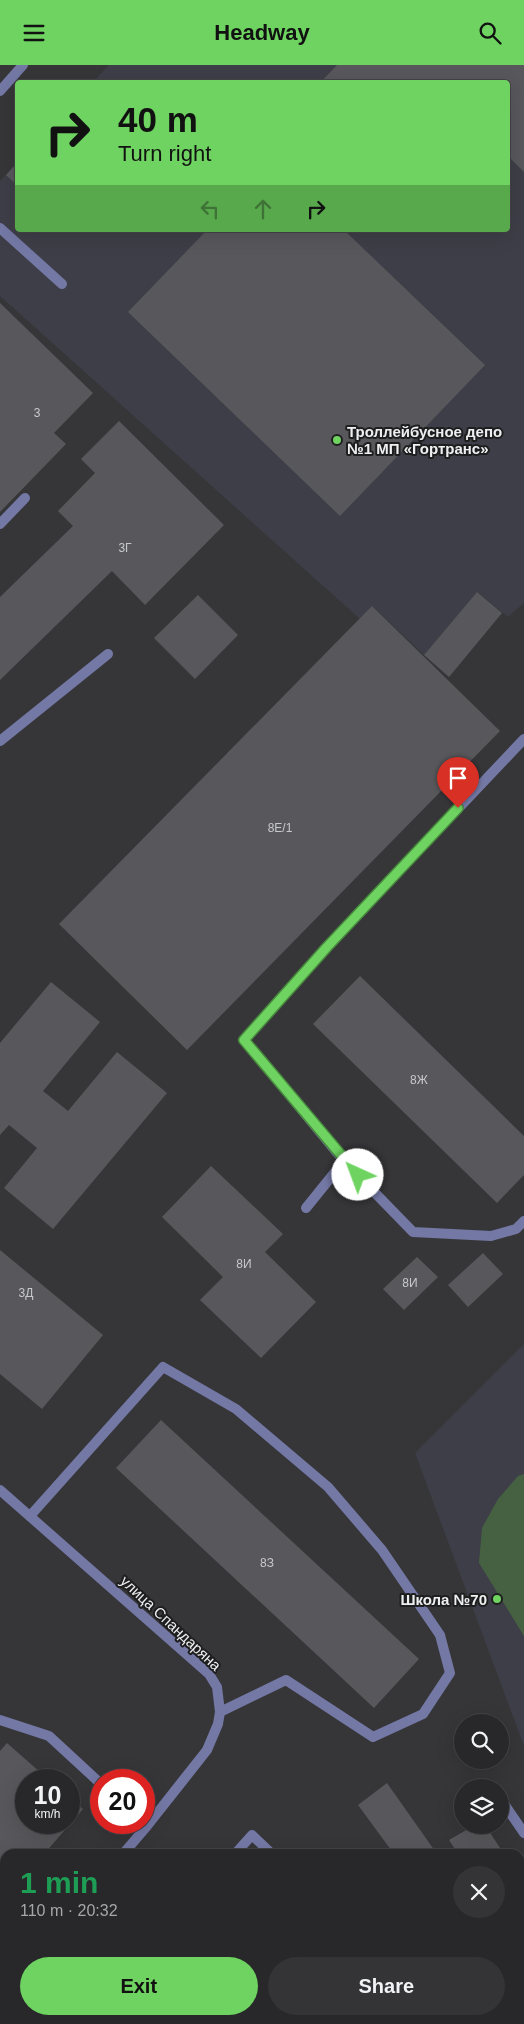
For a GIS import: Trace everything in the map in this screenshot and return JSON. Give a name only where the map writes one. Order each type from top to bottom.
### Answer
[{"type":"street","points":[[0,91],[23,65]]},
{"type":"street","points":[[0,228],[62,284]]},
{"type":"street","points":[[0,524],[25,498]]},
{"type":"street","points":[[0,741],[108,654]]},
{"type":"street","points":[[524,739],[327,947],[244,1040],[344,1161],[413,1232],[491,1236],[516,1229],[524,1221]]},
{"type":"street","points":[[306,1208],[344,1161]]},
{"type":"street","points":[[30,1516],[163,1367],[236,1409],[328,1487],[382,1550],[440,1635],[450,1673],[424,1714],[373,1737],[286,1680],[220,1712]]},
{"type":"street","name":"улица Спандаряна","points":[[0,1490],[209,1674],[217,1687],[220,1712],[218,1724],[207,1750],[155,1812]]},
{"type":"street","points":[[0,1719],[49,1736],[90,1774]]},
{"type":"street","points":[[509,1810],[524,1833]]},
{"type":"street","name":"улица Спандаряна","points":[[127,1849],[138,1834]]},
{"type":"street","points":[[239,1849],[252,1835],[267,1849]]},
{"type":"shaded area","name":"Троллейбусное депо №1 МП «Гортранс»","points":[[109,65],[524,65],[524,603],[508,617],[477,592],[424,655],[372,606],[360,619],[0,296],[0,181],[15,164],[15,232],[510,232],[510,80],[95,80]]},
{"type":"shaded area","name":"Школа №70","points":[[524,1344],[524,1746],[415,1453]]},
{"type":"green space","points":[[524,1474],[524,1636],[479,1563],[482,1528],[498,1499],[518,1476]]},
{"type":"building","points":[[337,65],[524,65],[524,172],[510,158],[510,80],[323,80]]},
{"type":"building","points":[[15,165],[15,183],[6,175]]},
{"type":"building","name":"Троллейбусное депо №1 МП «Гортранс»","points":[[205,232],[346,232],[485,365],[340,516],[128,312]]},
{"type":"building","points":[[0,303],[93,393],[54,433],[66,444],[0,512]]},
{"type":"building","points":[[119,421],[224,525],[145,605],[112,571],[0,680],[0,597],[73,526],[58,511],[95,473],[81,459]]},
{"type":"building","points":[[477,592],[502,613],[449,677],[424,655]]},
{"type":"building","points":[[198,595],[238,635],[195,679],[154,638]]},
{"type":"building","points":[[372,606],[500,731],[187,1050],[59,924]]},
{"type":"building","points":[[360,976],[524,1136],[524,1175],[497,1203],[313,1024]]},
{"type":"building","points":[[51,982],[100,1022],[43,1091],[68,1111],[117,1052],[167,1093],[53,1229],[4,1188],[37,1148],[9,1125],[0,1135],[0,1043]]},
{"type":"building","points":[[211,1166],[283,1234],[265,1252],[316,1302],[261,1358],[200,1300],[223,1277],[162,1217]]},
{"type":"building","points":[[0,1250],[103,1335],[42,1409],[0,1374]]},
{"type":"building","points":[[483,1253],[503,1274],[468,1307],[448,1285]]},
{"type":"building","points":[[417,1257],[438,1277],[404,1310],[383,1289]]},
{"type":"building","points":[[161,1420],[419,1659],[374,1708],[116,1468]]},
{"type":"building","points":[[7,1743],[37,1769],[15,1769],[15,1834],[61,1834],[48,1849],[0,1849],[0,1751]]},
{"type":"building","points":[[387,1783],[433,1849],[390,1849],[358,1805]]},
{"type":"building","points":[[459,1834],[491,1834],[501,1849],[455,1849],[449,1840]]},
{"type":"place","name":"Троллейбусное депо №1 МП «Гортранс»","points":[[337,440]]},
{"type":"place","name":"Школа №70","points":[[497,1599]]},
{"type":"route","points":[[358,1175],[344,1161],[244,1040],[327,947],[458,808]]}]
